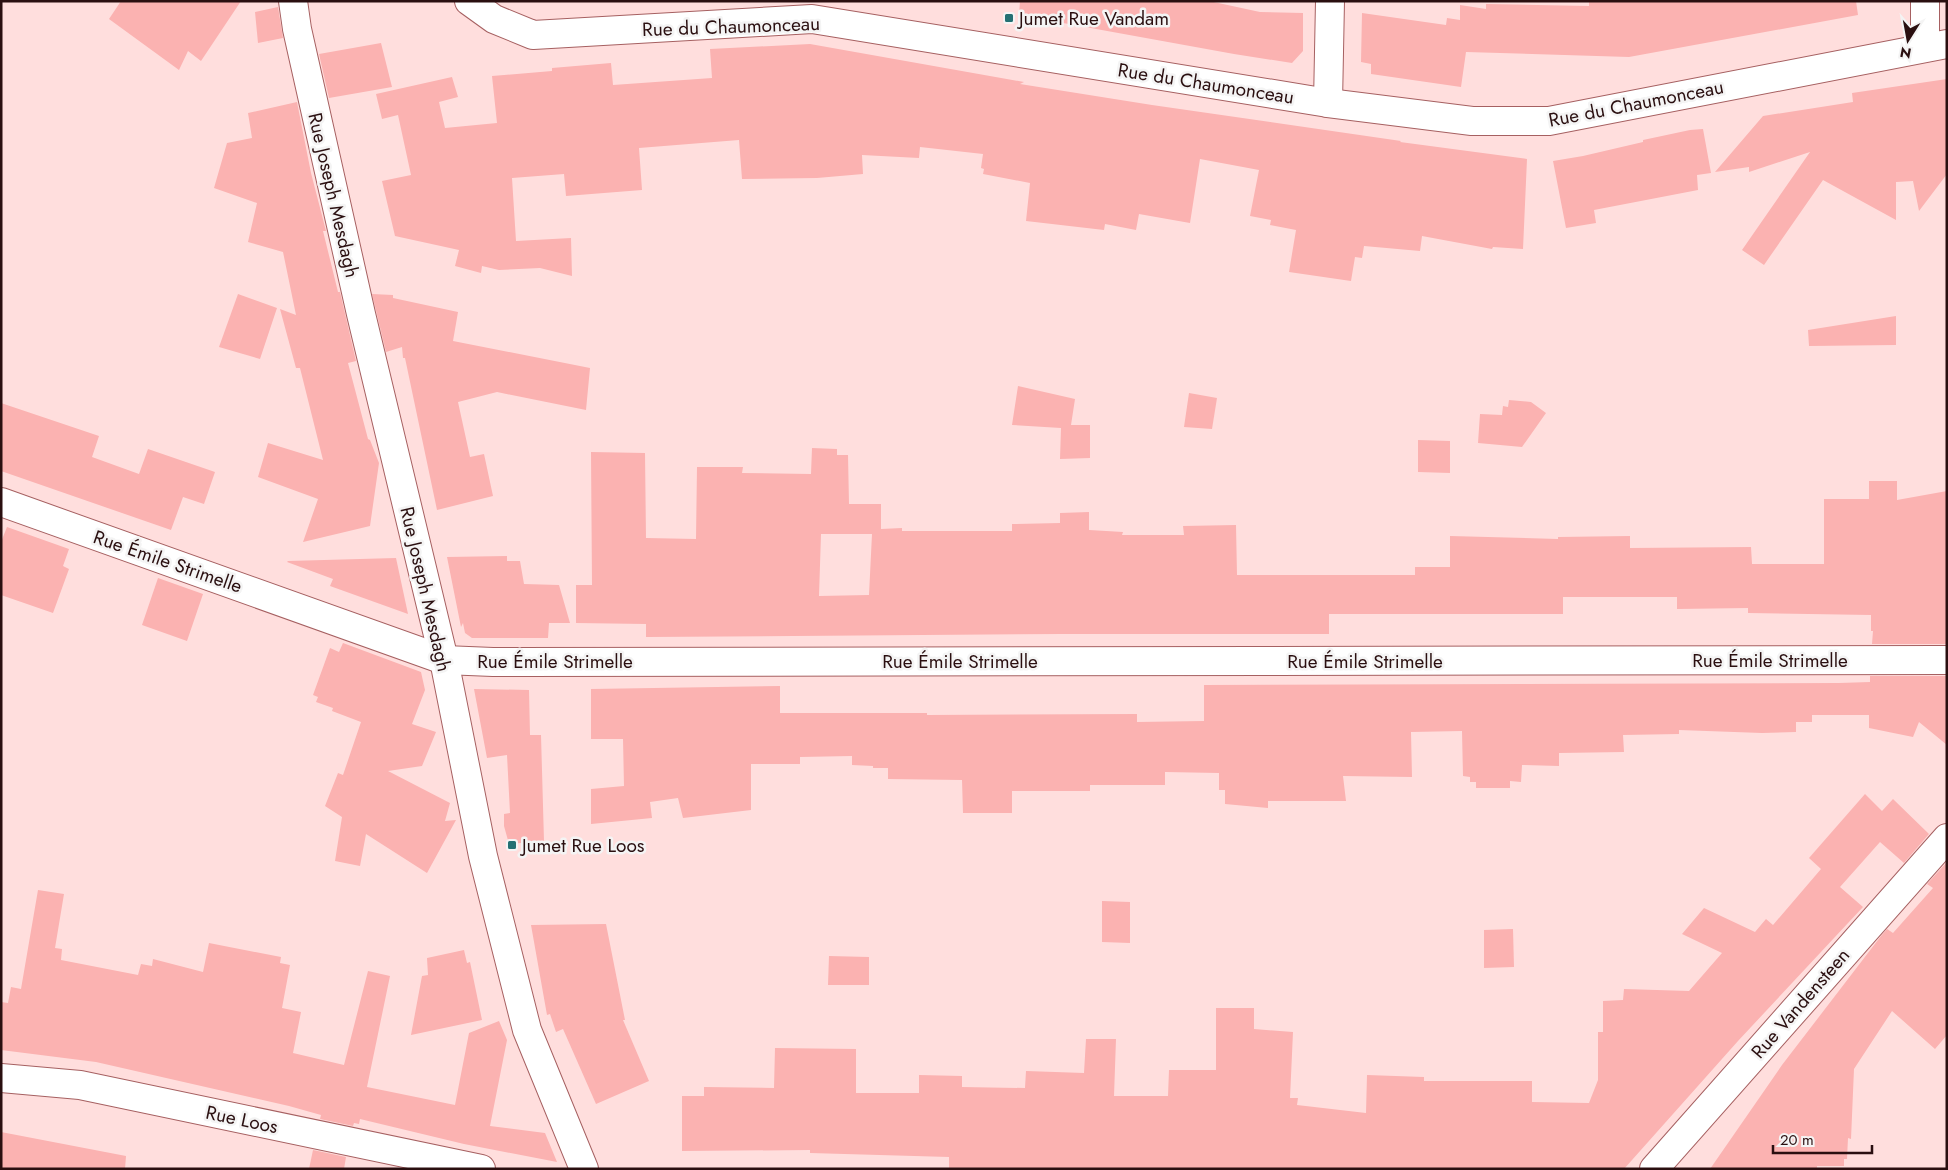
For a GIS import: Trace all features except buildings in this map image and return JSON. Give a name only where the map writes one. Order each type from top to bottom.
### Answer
[{"type":"street","name":"Rue Joseph Mesdagh","points":[[293,1],[297,29],[361,314],[444,660],[483,856],[528,1030],[584,1169]]},
{"type":"street","name":"Rue du Chaumonceau","points":[[469,1],[494,19],[533,35],[812,19],[1328,103],[1472,121],[1549,121],[1936,45]]},
{"type":"street","points":[[1328,103],[1330,1]]},
{"type":"street","points":[[1926,1],[1936,45]]},
{"type":"street","name":"Rue Émile Strimelle","points":[[1,502],[444,660],[493,662],[1947,660]]},
{"type":"street","name":"Rue Vandensteen","points":[[1654,1169],[1947,838]]},
{"type":"street","name":"Rue Loos","points":[[1,1078],[80,1085],[481,1169]]},
{"type":"place","name":"Jumet Rue Vandam","points":[[1009,18]]},
{"type":"place","name":"Jumet Rue Loos","points":[[512,845]]}]
